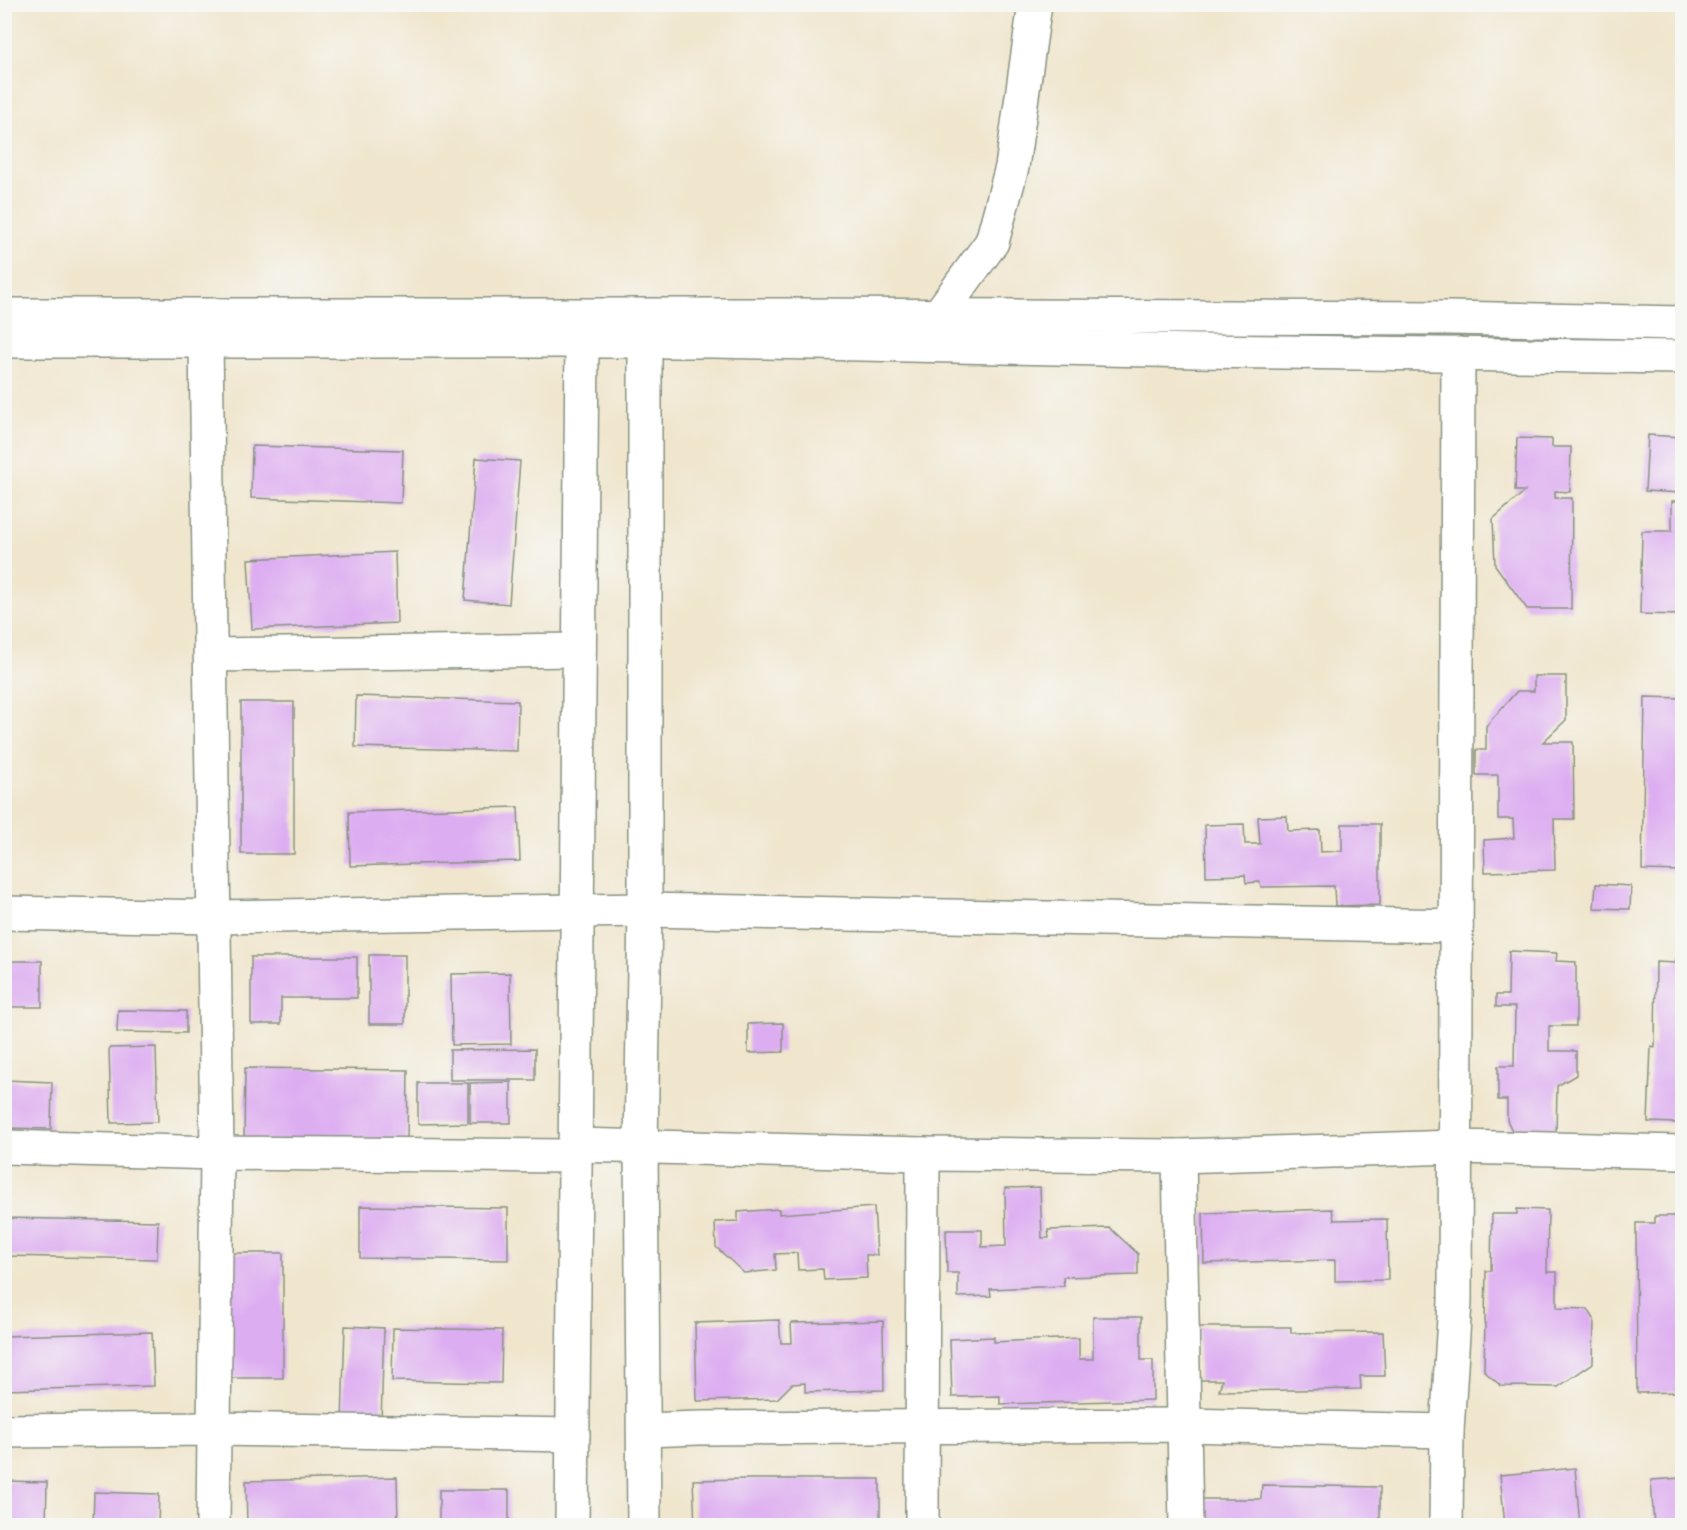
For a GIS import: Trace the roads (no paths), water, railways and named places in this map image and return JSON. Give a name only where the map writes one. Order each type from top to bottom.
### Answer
[{"type":"street","points":[[938,316],[992,242],[1012,167],[1035,4]]},
{"type":"street","points":[[4,315],[1437,318],[1683,323]]},
{"type":"street","points":[[4,341],[725,341],[1683,357]]},
{"type":"street","points":[[206,341],[217,1153],[213,1526]]},
{"type":"street","points":[[572,1526],[582,341]]},
{"type":"street","points":[[644,1526],[641,1146],[645,910],[645,341]]},
{"type":"street","points":[[1446,1526],[1447,1431],[1455,1302],[1458,354]]},
{"type":"street","points":[[211,655],[579,650]]},
{"type":"street","points":[[4,913],[214,917],[645,910],[1456,926]]},
{"type":"street","points":[[4,1147],[217,1153],[574,1150],[641,1146],[923,1154],[1179,1156],[1455,1147],[1683,1152]]},
{"type":"street","points":[[922,1526],[923,1154]]},
{"type":"street","points":[[1179,1156],[1186,1526]]},
{"type":"street","points":[[645,1430],[1184,1425],[1447,1431]]},
{"type":"street","points":[[4,1431],[214,1429],[573,1435]]}]
